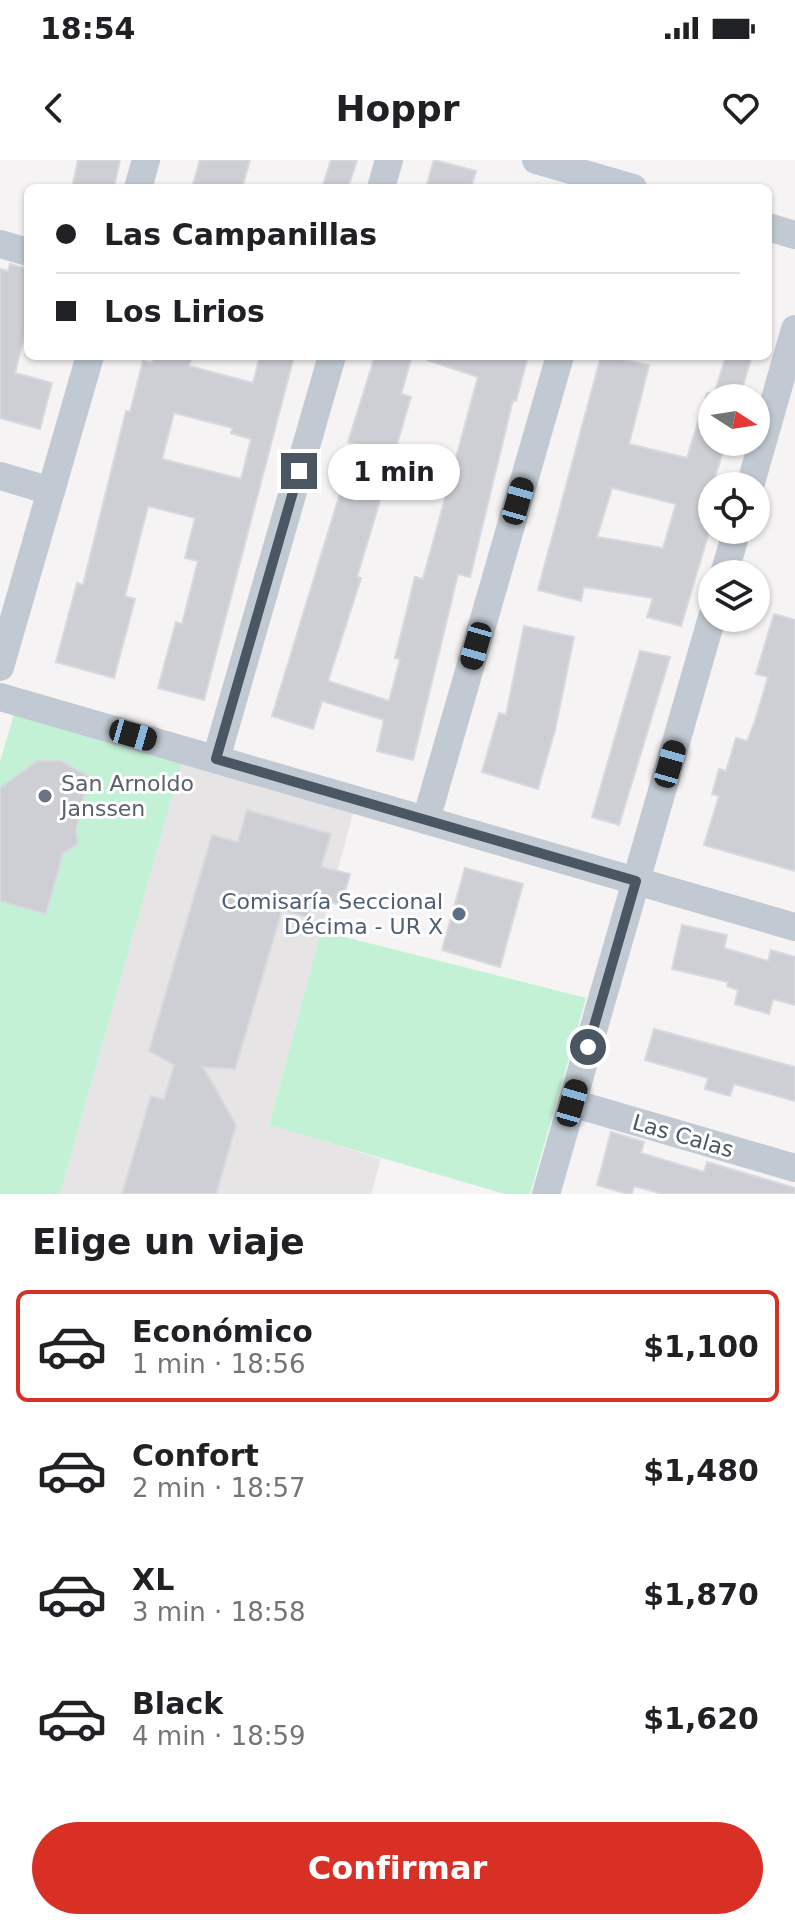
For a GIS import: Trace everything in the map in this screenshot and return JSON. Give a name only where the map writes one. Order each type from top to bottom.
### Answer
[{"type":"street","points":[[139,184],[146,160]]},
{"type":"street","points":[[382,184],[389,160]]},
{"type":"street","points":[[536,160],[611,184]]},
{"type":"street","points":[[772,228],[795,235]]},
{"type":"street","points":[[0,244],[24,251]]},
{"type":"street","points":[[754,472],[795,329]]},
{"type":"street","points":[[0,667],[89,360]]},
{"type":"street","points":[[216,759],[331,360]]},
{"type":"street","points":[[426,820],[559,360]]},
{"type":"street","points":[[0,476],[51,491]]},
{"type":"street","points":[[546,1194],[708,632]]},
{"type":"street","points":[[0,697],[795,927]]},
{"type":"street","name":"Las Calas","points":[[572,1103],[795,1168]]},
{"type":"shaded area","points":[[184,755],[355,806],[269,1124],[381,1159],[371,1194],[60,1194]]},
{"type":"green space","points":[[16,707],[184,755],[60,1194],[0,1194],[0,762]]},
{"type":"green space","points":[[321,931],[586,998],[530,1194],[505,1194],[269,1125]]},
{"type":"building","points":[[78,160],[120,160],[115,184],[73,184]]},
{"type":"building","points":[[200,160],[250,160],[243,184],[193,184]]},
{"type":"building","points":[[331,160],[357,160],[349,184],[323,184]]},
{"type":"building","points":[[434,160],[476,171],[472,184],[427,184]]},
{"type":"building","points":[[10,264],[24,268],[24,336],[15,373],[52,383],[40,429],[0,418],[0,269],[8,271]]},
{"type":"building","points":[[191,360],[189,366],[253,383],[259,360],[293,360],[204,700],[158,688],[176,622],[182,624],[198,561],[185,558],[195,518],[148,506],[125,596],[135,599],[114,678],[56,662],[77,583],[83,585],[126,411],[130,412],[143,361]],"holes":[[[174,413],[233,428],[231,433],[251,439],[241,479],[162,459]]]},
{"type":"building","points":[[374,360],[411,360],[401,394],[411,397],[357,577],[361,578],[328,681],[389,701],[400,659],[395,658],[415,577],[423,579],[478,377],[427,360],[527,360],[516,401],[513,400],[470,577],[458,574],[413,760],[377,751],[384,720],[322,701],[313,729],[272,716],[355,444],[348,442]]},
{"type":"building","points":[[600,360],[649,365],[629,444],[687,458],[698,422],[698,456],[722,456],[716,472],[698,472],[698,544],[705,544],[701,560],[698,560],[681,626],[647,617],[653,598],[584,587],[581,601],[538,590]],"holes":[[[612,488],[676,504],[663,548],[597,537]]]},
{"type":"building","points":[[725,360],[751,360],[743,384],[717,384]]},
{"type":"building","points":[[774,614],[795,620],[795,871],[704,845],[719,796],[712,794],[719,769],[726,771],[736,738],[747,741],[755,721],[768,677],[756,674]]},
{"type":"building","points":[[524,626],[574,637],[555,730],[538,789],[482,772],[499,713],[506,715]]},
{"type":"building","points":[[640,651],[670,657],[619,825],[592,817]]},
{"type":"building","points":[[37,761],[61,761],[88,776],[76,830],[78,844],[63,853],[46,914],[0,901],[0,788]]},
{"type":"building","points":[[247,810],[331,834],[321,867],[350,874],[341,905],[313,898],[307,917],[282,910],[235,1069],[203,1067],[236,1125],[216,1194],[122,1194],[151,1096],[164,1100],[174,1065],[149,1051],[212,835],[238,842]]},
{"type":"building","points":[[465,868],[523,884],[500,967],[442,950]]},
{"type":"building","points":[[682,925],[727,935],[724,948],[768,961],[771,950],[795,957],[795,1005],[773,999],[769,1014],[735,1004],[738,990],[727,986],[728,982],[672,969]]},
{"type":"building","points":[[654,1029],[795,1067],[795,1101],[734,1084],[730,1096],[705,1089],[708,1078],[645,1060]]},
{"type":"building","points":[[611,1132],[644,1142],[641,1153],[704,1172],[707,1162],[795,1188],[795,1194],[663,1194],[634,1186],[632,1194],[628,1194],[597,1185]]},
{"type":"place","name":"San Arnoldo Janssen","points":[[45,796]]},
{"type":"place","name":"Comisaría Seccional Décima - UR X","points":[[459,914]]},
{"type":"route","points":[[299,471],[216,759],[636,881],[588,1047]]}]
